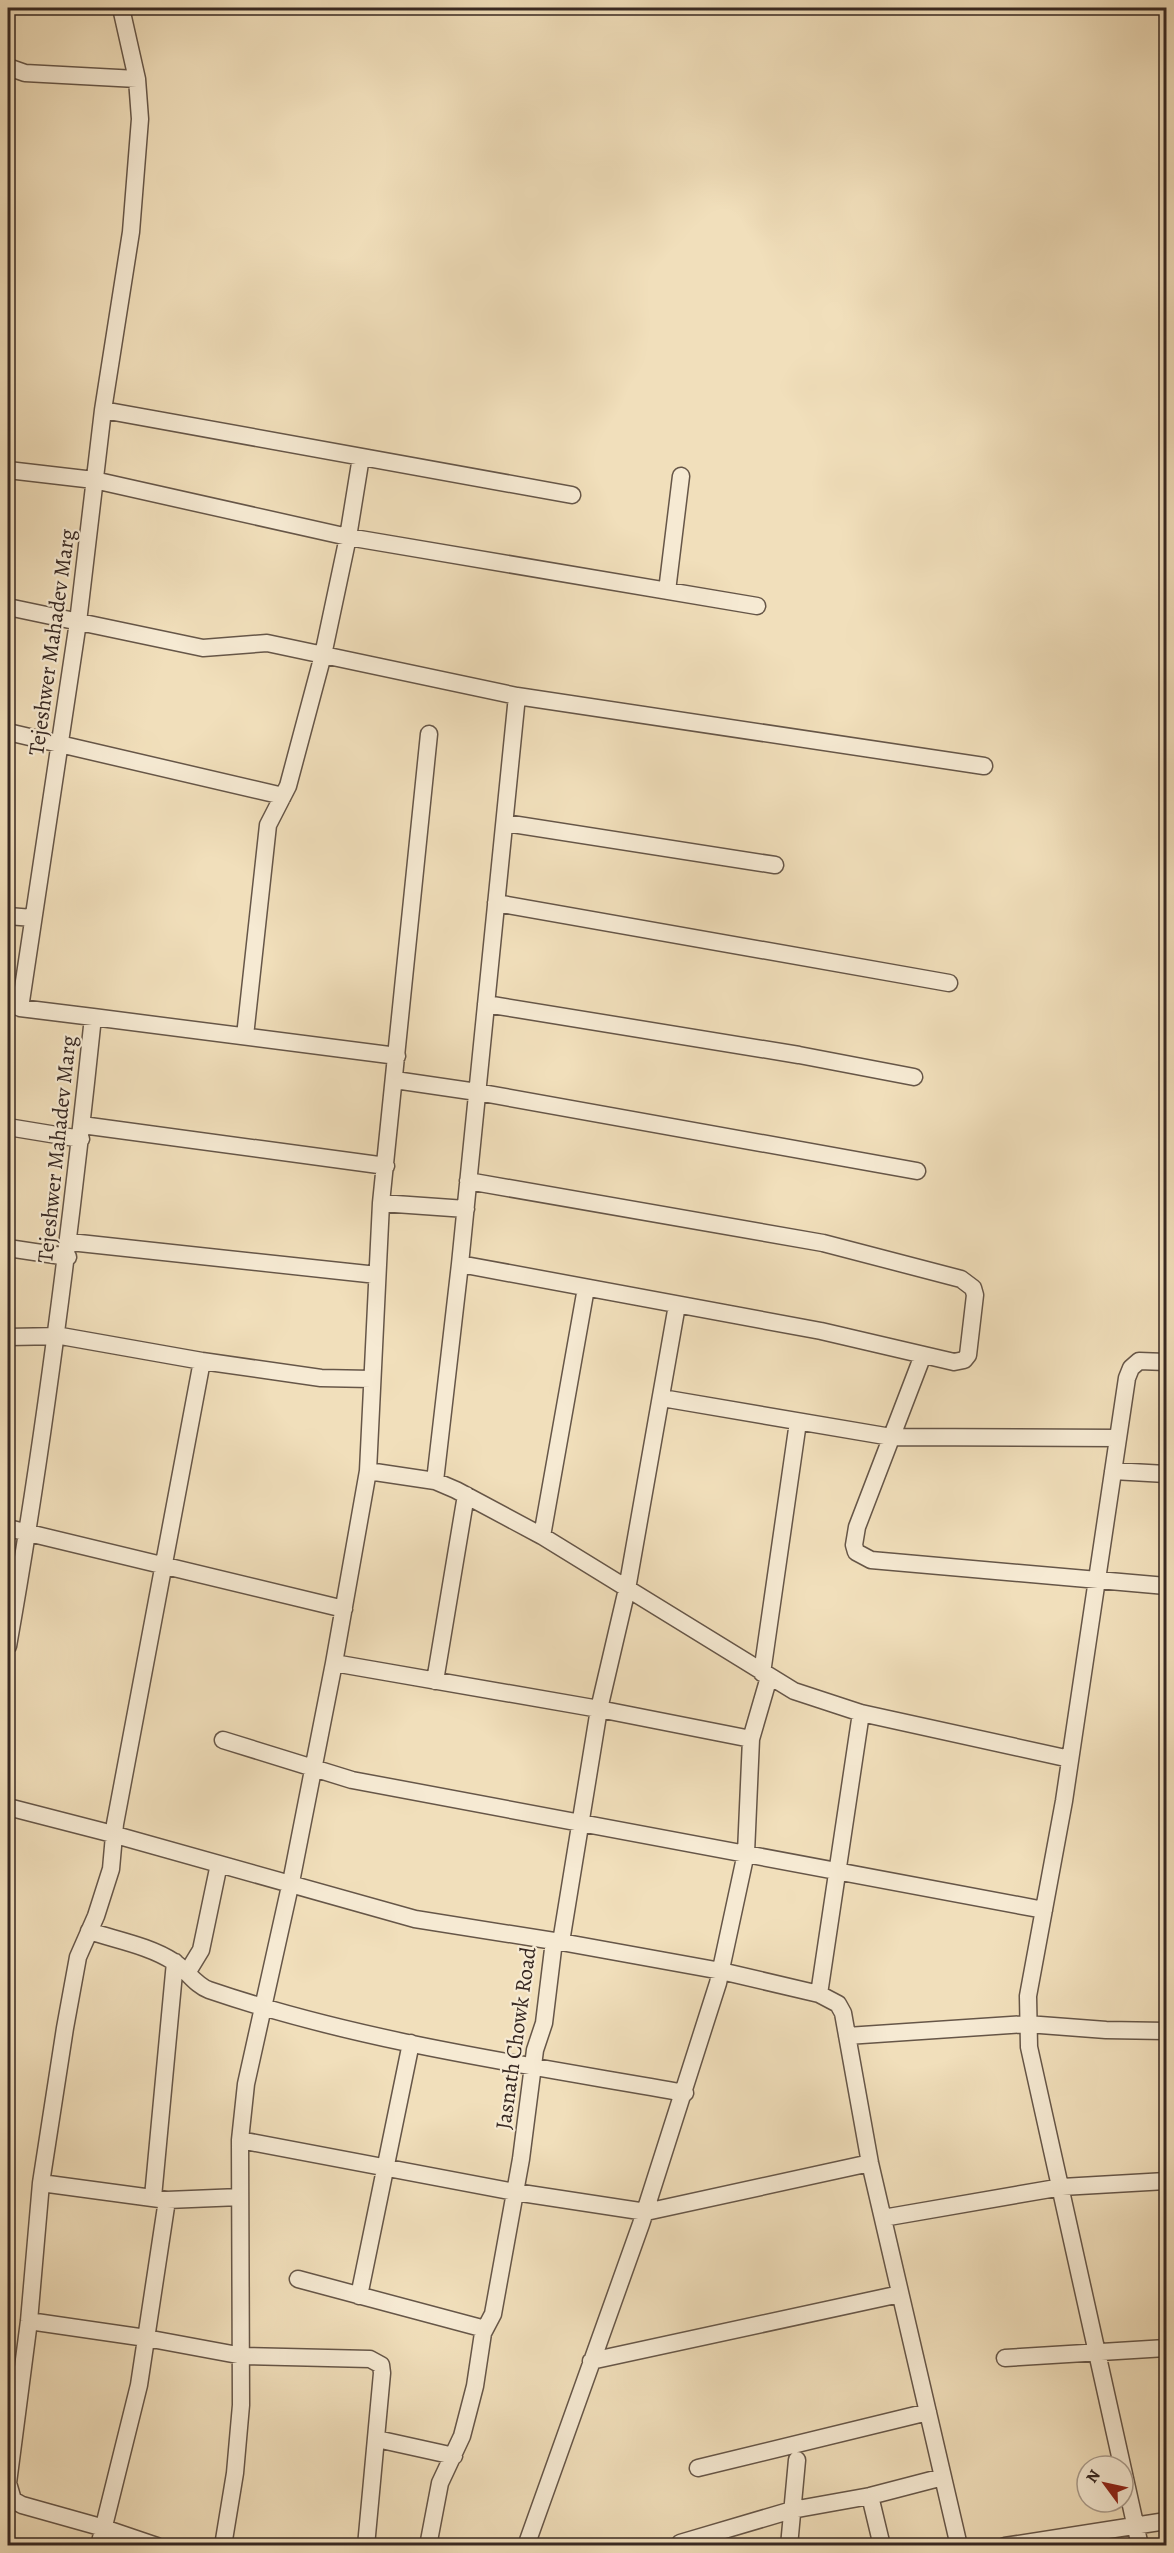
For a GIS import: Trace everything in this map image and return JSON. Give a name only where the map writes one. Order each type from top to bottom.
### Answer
[{"type":"street","name":"Tejeshwer Mahadev Marg","points":[[8,1646],[28,1532],[69,1249],[93,1017],[14,1007],[33,918],[78,622],[97,480],[103,410],[131,232],[140,119],[137,79],[121,8]]},
{"type":"street","points":[[8,67],[25,73],[137,79]]},
{"type":"street","points":[[103,410],[572,495]]},
{"type":"street","points":[[245,1036],[268,825],[292,773],[323,655],[348,537],[361,457]]},
{"type":"street","points":[[8,470],[97,480],[348,537],[757,606]]},
{"type":"street","points":[[667,591],[681,476]]},
{"type":"street","points":[[8,607],[203,648],[267,643],[517,696],[984,766]]},
{"type":"street","points":[[435,1481],[466,1209],[517,696]]},
{"type":"street","points":[[8,732],[59,746],[188,772],[283,796]]},
{"type":"street","points":[[223,2546],[235,2473],[243,2356],[240,2140],[246,2084],[290,1884],[334,1663],[368,1471],[370,1378],[381,1203],[429,734]]},
{"type":"street","points":[[504,823],[775,865]]},
{"type":"street","points":[[496,903],[949,982]]},
{"type":"street","points":[[8,916],[33,918]]},
{"type":"street","points":[[486,1004],[800,1055],[914,1077]]},
{"type":"street","points":[[93,1017],[397,1056]]},
{"type":"street","points":[[395,1080],[477,1092],[918,1171]]},
{"type":"street","points":[[8,1127],[81,1132],[386,1166]]},
{"type":"street","points":[[460,1264],[821,1331],[959,1362],[968,1355],[975,1295],[968,1282],[823,1243],[468,1181]]},
{"type":"street","points":[[381,1203],[466,1209]]},
{"type":"street","points":[[8,1248],[69,1249],[377,1275]]},
{"type":"street","points":[[542,1536],[586,1288]]},
{"type":"street","points":[[677,1305],[627,1589],[599,1709],[561,1942],[721,1971],[819,1994],[838,2004],[843,2013],[882,2218],[959,2546]]},
{"type":"street","points":[[8,1337],[56,1336],[202,1361],[321,1378],[370,1378]]},
{"type":"street","points":[[923,1355],[857,1527],[854,1545],[856,1552],[863,1557],[1098,1582],[1167,1586]]},
{"type":"street","points":[[157,2546],[104,2528],[22,2505],[13,2500],[9,2493],[8,2483],[29,2321],[41,2183],[78,1957],[108,1878],[114,1834],[202,1361]]},
{"type":"street","points":[[1140,2546],[1062,2187],[1029,2047],[1027,2024],[1028,1996],[1070,1759],[1098,1582],[1126,1378],[1131,1368],[1139,1362],[1167,1362]]},
{"type":"street","points":[[662,1398],[891,1437],[1118,1438]]},
{"type":"street","points":[[526,2546],[645,2212],[721,1971],[746,1853],[751,1739],[765,1675],[798,1422]]},
{"type":"street","points":[[368,1471],[435,1481],[466,1495],[542,1536],[765,1675],[827,1704],[1070,1759]]},
{"type":"street","points":[[1113,1471],[1167,1474]]},
{"type":"street","points":[[435,1681],[466,1495]]},
{"type":"street","points":[[8,1528],[344,1609]]},
{"type":"street","points":[[334,1663],[599,1709],[751,1739]]},
{"type":"street","points":[[819,1994],[861,1713]]},
{"type":"street","points":[[223,1740],[352,1780],[581,1821],[1044,1910]]},
{"type":"street","name":"Jasnath Chowk Road","points":[[8,1807],[114,1834],[415,1919],[554,1941],[544,2023],[533,2066],[515,2192],[493,2314],[485,2328],[475,2386],[454,2456],[440,2483],[428,2546]]},
{"type":"street","points":[[99,2546],[139,2385],[146,2338],[181,1967],[201,1950],[219,1864]]},
{"type":"street","points":[[89,1931],[181,1967],[206,1989],[262,2006],[411,2043],[684,2093]]},
{"type":"street","points":[[847,2036],[1027,2024],[1106,2030],[1167,2031]]},
{"type":"street","points":[[359,2296],[411,2043]]},
{"type":"street","points":[[240,2140],[515,2192],[645,2212],[870,2163]]},
{"type":"street","points":[[882,2218],[1062,2187],[1167,2181]]},
{"type":"street","points":[[41,2183],[160,2198],[240,2197]]},
{"type":"street","points":[[298,2279],[485,2328]]},
{"type":"street","points":[[591,2361],[900,2294]]},
{"type":"street","points":[[29,2321],[146,2338],[243,2356],[370,2359],[381,2365],[377,2439],[366,2546]]},
{"type":"street","points":[[1005,2358],[1167,2348]]},
{"type":"street","points":[[698,2468],[928,2412]]},
{"type":"street","points":[[377,2439],[454,2456]]},
{"type":"street","points":[[789,2546],[797,2460]]},
{"type":"street","points":[[680,2543],[792,2510],[870,2496],[943,2477]]},
{"type":"street","points":[[870,2496],[882,2546]]},
{"type":"street","points":[[1005,2546],[1167,2521]]}]
